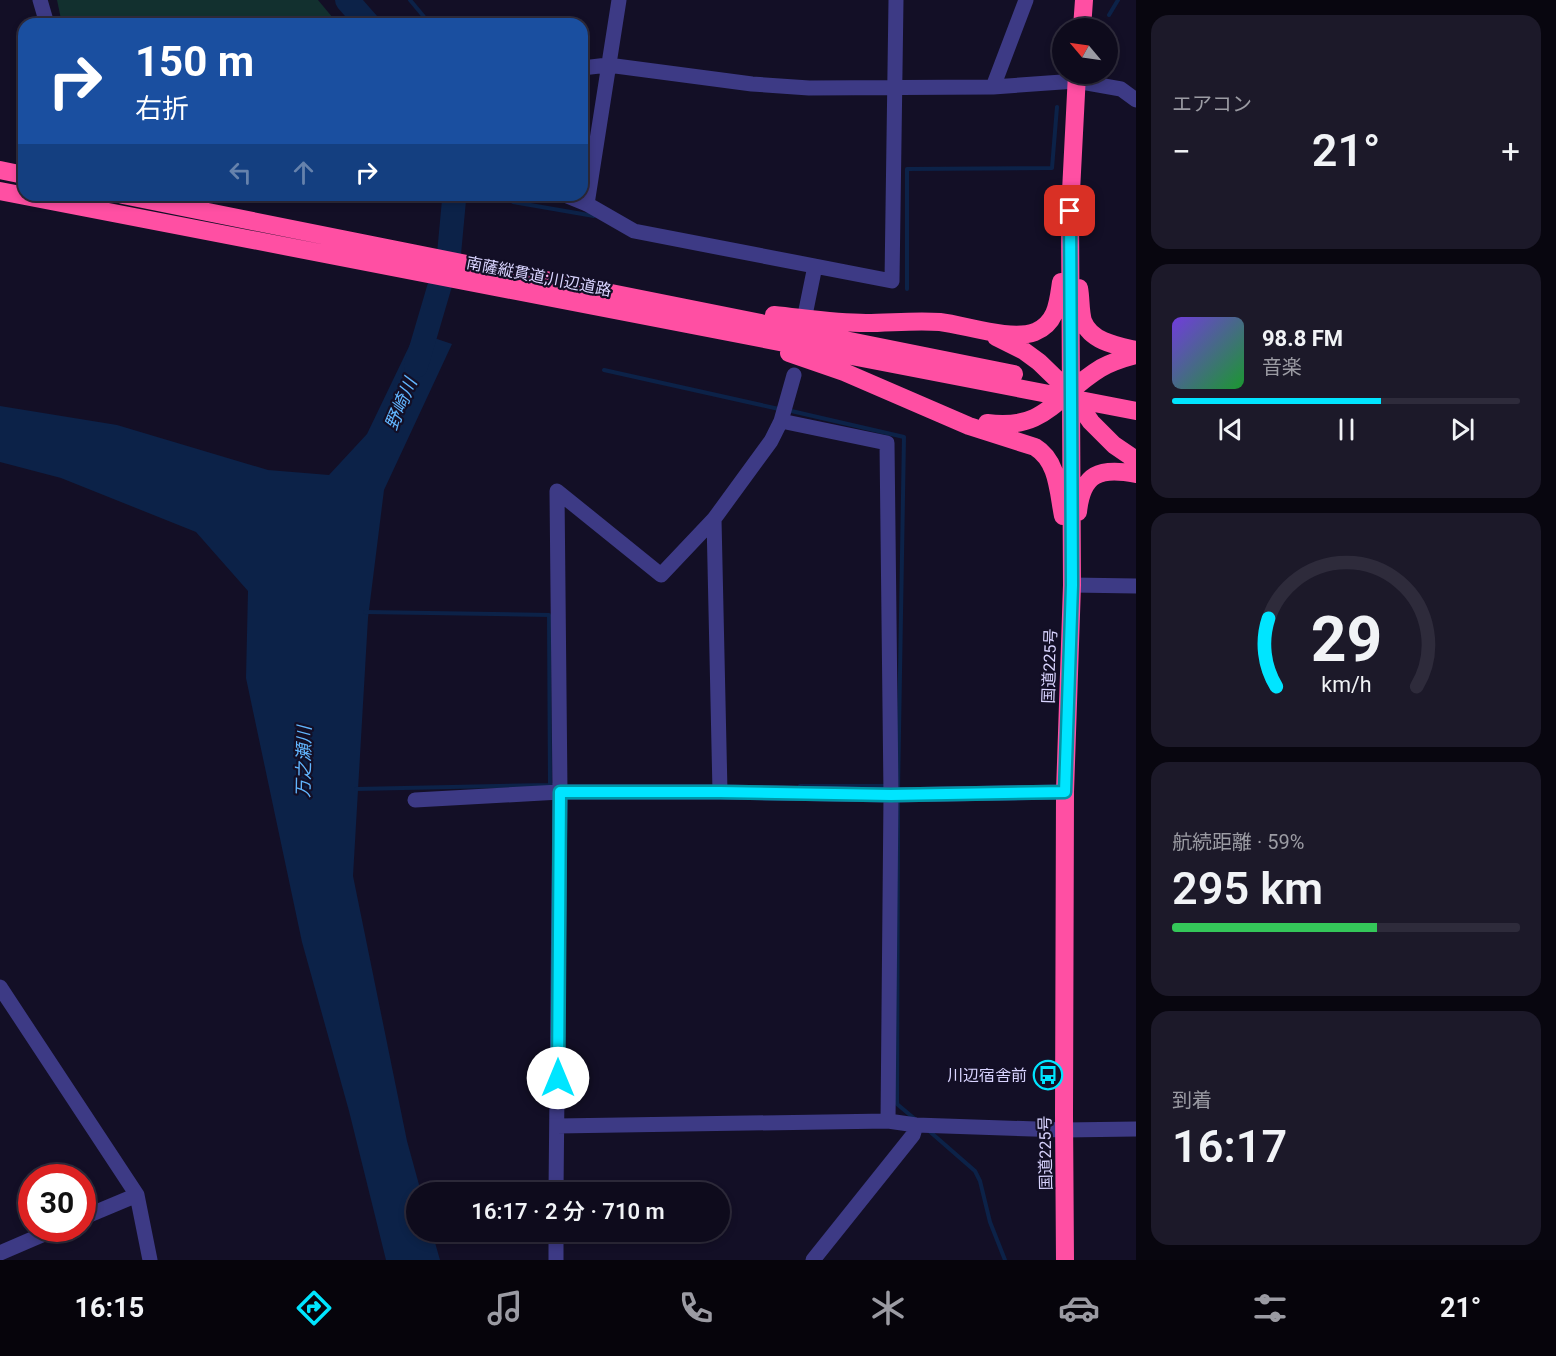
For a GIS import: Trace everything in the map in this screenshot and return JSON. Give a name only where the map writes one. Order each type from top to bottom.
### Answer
[{"type":"highway","points":[[1083,18],[1084,0]]},
{"type":"highway","name":"国道225号","points":[[1065,1260],[1065,792],[1072,585],[1070,211],[1077,84]]},
{"type":"highway","points":[[0,170],[18,174]]},
{"type":"highway","name":"南薩縦貫道;川辺道路","points":[[0,191],[18,195]]},
{"type":"highway","name":"南薩縦貫道;川辺道路","points":[[51,201],[403,270],[571,285],[1071,392]]},
{"type":"highway","name":"南薩縦貫道;川辺道路","points":[[153,201],[407,252],[559,300],[1038,385]]},
{"type":"highway","points":[[571,285],[795,317],[866,323],[941,322],[981,330],[1021,334],[1034,332],[1047,325],[1054,316],[1058,302],[1070,211]]},
{"type":"highway","points":[[1070,211],[1083,321],[1090,332],[1107,343],[1136,350]]},
{"type":"highway","points":[[559,300],[697,336],[788,352],[844,372],[969,426],[1035,447],[1044,453],[1053,465],[1072,562]]},
{"type":"highway","points":[[981,330],[1024,351],[1039,362],[1071,392],[1091,422],[1114,445],[1136,460]]},
{"type":"highway","points":[[936,411],[981,422],[1005,425],[1022,423],[1045,413],[1100,369],[1118,360],[1136,355]]},
{"type":"highway","points":[[1071,392],[1136,399]]},
{"type":"highway","points":[[1071,392],[1136,411]]},
{"type":"highway","points":[[1072,562],[1080,497],[1087,483],[1101,472],[1116,470],[1136,474]]},
{"type":"street","points":[[40,0],[45,18]]},
{"type":"street","points":[[588,197],[619,0]]},
{"type":"street","points":[[580,201],[634,231],[892,280],[896,0]]},
{"type":"street","points":[[993,87],[1026,0]]},
{"type":"street","points":[[588,67],[608,65],[752,84],[809,88],[993,87],[1052,80]]},
{"type":"street","points":[[1103,84],[1122,89],[1136,100]]},
{"type":"street","points":[[804,315],[815,266]]},
{"type":"street","points":[[556,1182],[560,792],[557,491],[661,575],[714,519],[771,441],[782,421],[794,375]]},
{"type":"street","points":[[782,421],[887,443],[891,795],[888,1121]]},
{"type":"street","points":[[714,519],[720,788]]},
{"type":"street","points":[[1072,585],[1136,586]]},
{"type":"street","points":[[415,800],[560,792],[720,788],[891,795],[1065,792]]},
{"type":"street","points":[[0,987],[137,1195],[150,1260]]},
{"type":"street","points":[[557,1126],[888,1121],[921,1125],[1064,1130],[1136,1129]]},
{"type":"street","points":[[813,1260],[921,1125]]},
{"type":"street","points":[[96,1212],[137,1195]]},
{"type":"street","points":[[0,1253],[26,1242]]},
{"type":"street","points":[[556,1242],[556,1260]]},
{"type":"green space","points":[[57,0],[318,0],[333,18],[61,18]]},
{"type":"water","name":"万之瀬川","points":[[416,332],[452,344],[384,490],[368,618],[353,876],[407,1141],[418,1182],[406,1182],[406,1242],[435,1242],[440,1260],[386,1260],[349,1111],[302,942],[246,678],[248,591],[196,532],[61,478],[0,462],[0,406],[117,425],[268,470],[329,475],[367,434]]},
{"type":"waterway","name":"野崎川","points":[[347,0],[363,18]]},
{"type":"waterway","points":[[410,0],[425,18]]},
{"type":"waterway","points":[[1109,15],[1118,0]]},
{"type":"waterway","points":[[907,289],[907,169],[1052,168],[1057,107]]},
{"type":"waterway","name":"野崎川","points":[[416,366],[449,254],[454,201]]},
{"type":"waterway","points":[[513,201],[594,216]]},
{"type":"waterway","points":[[604,370],[779,409]]},
{"type":"waterway","points":[[787,410],[904,437],[898,791]]},
{"type":"waterway","points":[[365,612],[549,615],[550,785],[554,785]]},
{"type":"waterway","points":[[356,789],[550,785]]},
{"type":"waterway","points":[[800,786],[885,786]]},
{"type":"waterway","points":[[898,802],[897,1104],[916,1120]]},
{"type":"waterway","points":[[928,1130],[975,1171],[980,1181],[990,1222],[1005,1260]]},
{"type":"place","name":"川辺宿舎前","points":[[1048,1075]]},
{"type":"route","points":[[558,1078],[560,792],[891,795],[1065,792],[1072,585],[1070,211]]}]
